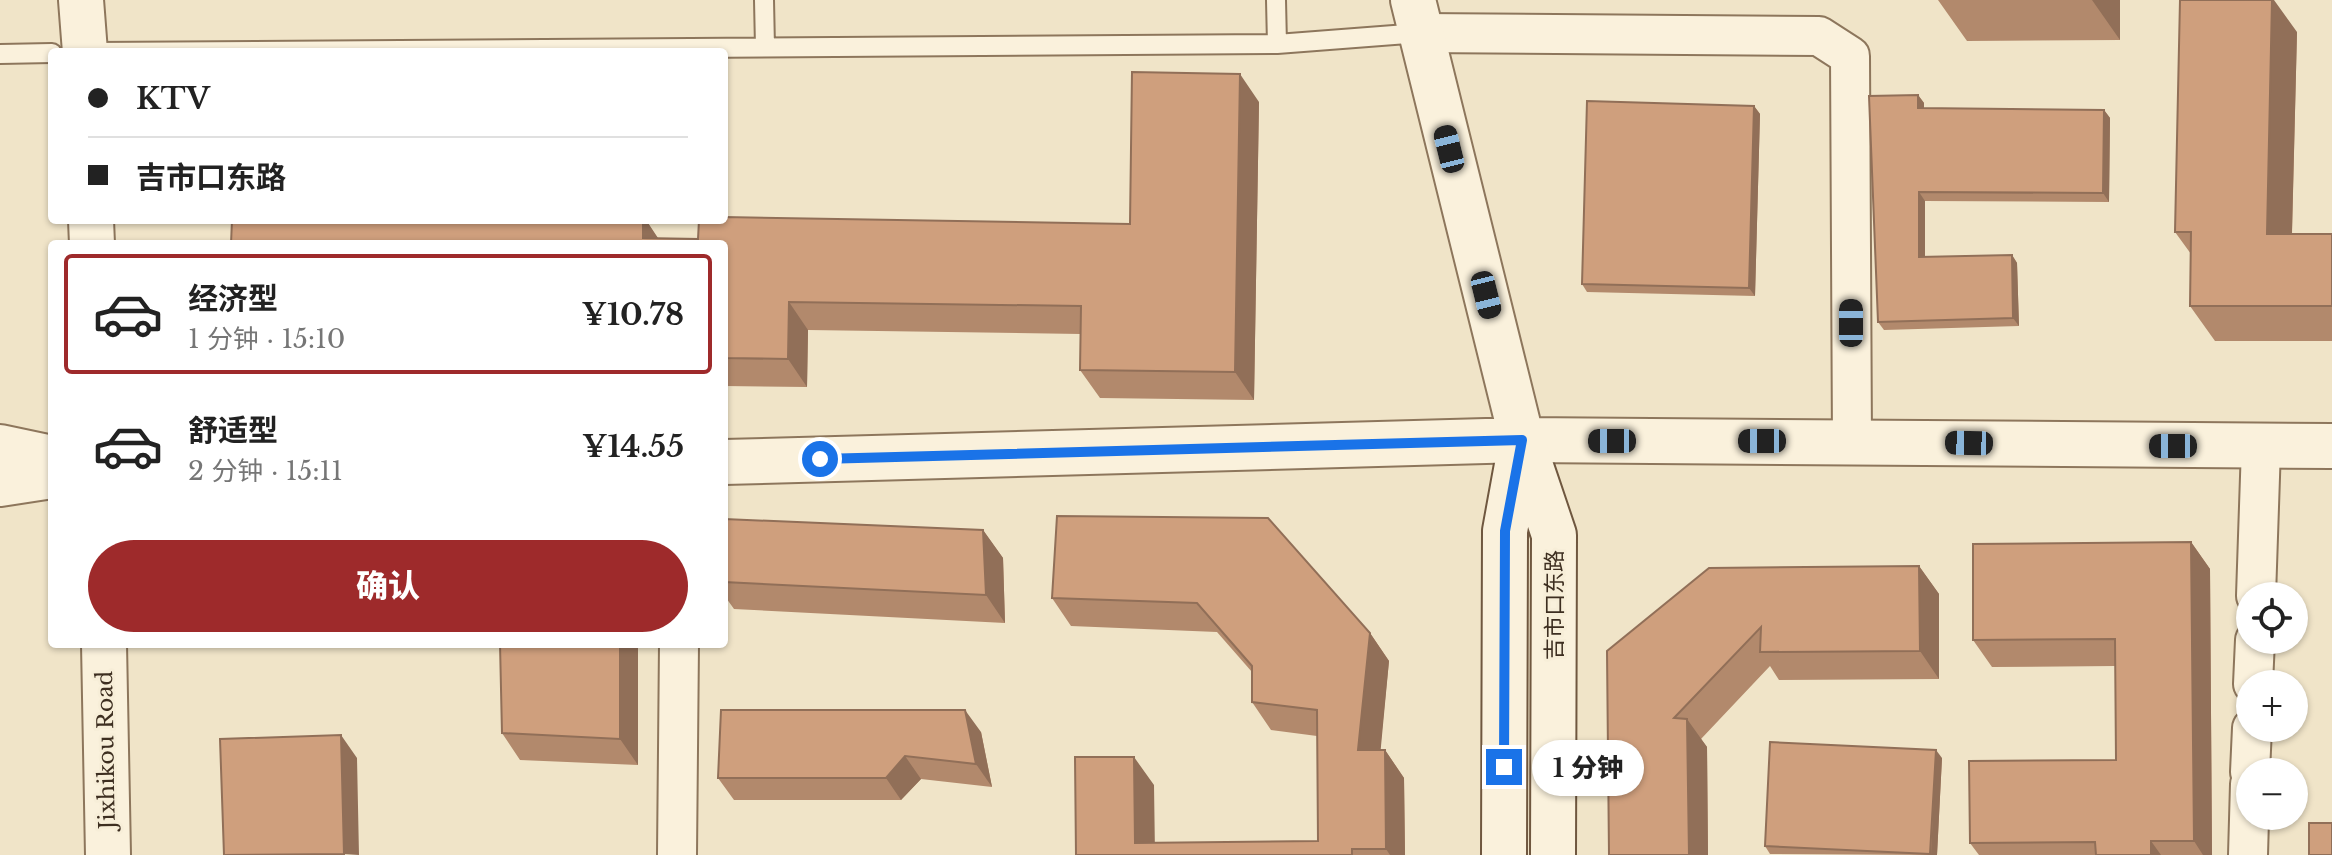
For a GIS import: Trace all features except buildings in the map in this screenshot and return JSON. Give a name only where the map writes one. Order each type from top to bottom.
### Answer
[{"type":"street","points":[[81,0],[85,48]]},
{"type":"street","points":[[1417,16],[1819,36],[1850,56],[1852,442]]},
{"type":"street","name":"吉市口东路","points":[[1417,16],[1522,440],[1554,535],[1553,855]]},
{"type":"street","points":[[1504,855],[1505,531],[1522,440]]},
{"type":"street","points":[[728,462],[1522,440],[2332,446]]},
{"type":"street","points":[[0,447],[48,457]]},
{"type":"street","points":[[2256,582],[2261,447]]},
{"type":"street","points":[[0,484],[48,477]]},
{"type":"street","name":"Jixhikou Road","points":[[104,648],[108,855]]},
{"type":"street","points":[[677,855],[679,648]]},
{"type":"street","points":[[2248,855],[2249,830]]},
{"type":"lane","points":[[764,0],[765,47]]},
{"type":"lane","points":[[1276,0],[1277,44]]},
{"type":"lane","points":[[631,48],[1277,44],[1417,16]]},
{"type":"lane","points":[[0,54],[48,53]]},
{"type":"route","points":[[820,459],[1522,440],[1505,531],[1504,767]]}]
